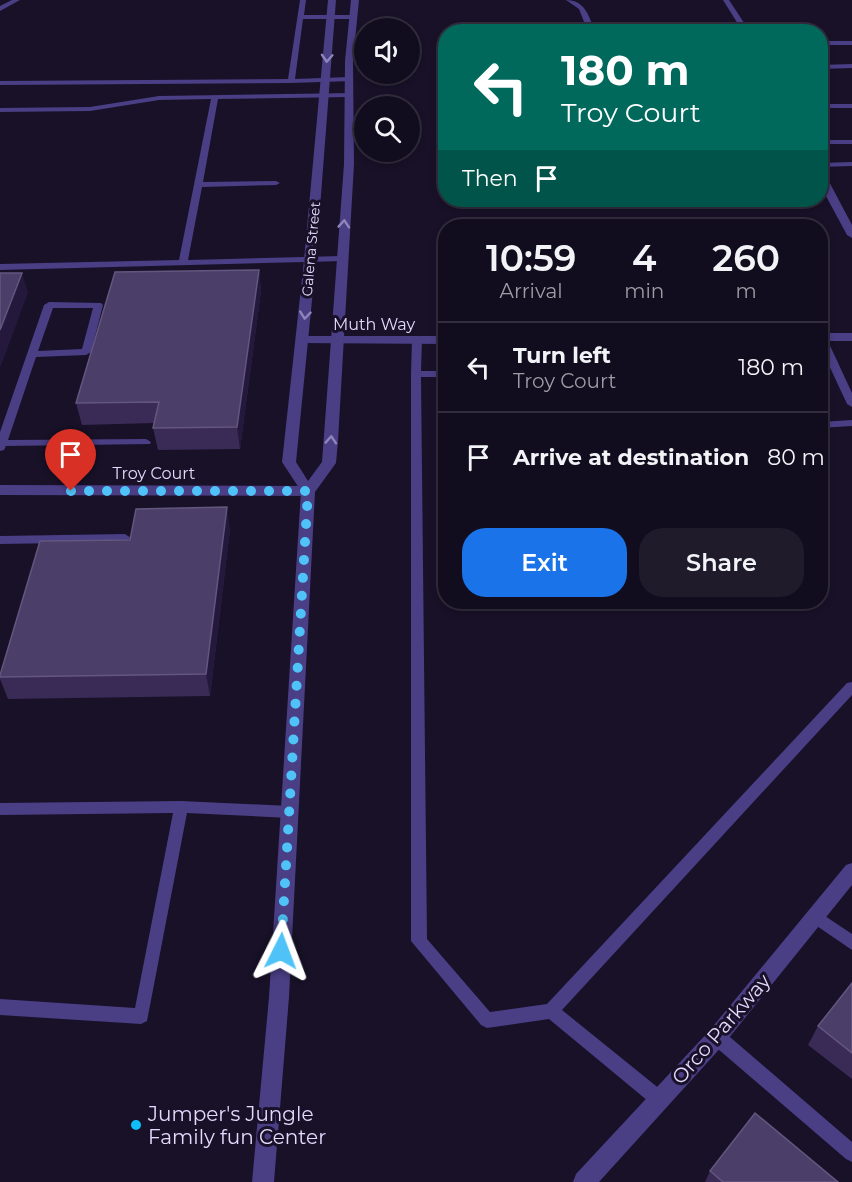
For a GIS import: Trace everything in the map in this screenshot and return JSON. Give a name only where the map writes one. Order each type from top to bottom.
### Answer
[{"type":"street","name":"Galena Street","points":[[332,0],[310,260],[289,462],[308,491],[329,463],[349,165],[349,79],[355,0]]},
{"type":"street","points":[[828,189],[852,235]]},
{"type":"street","points":[[828,337],[852,337]]},
{"type":"street","name":"Muth Way","points":[[302,340],[438,340]]},
{"type":"street","name":"Troy Court","points":[[0,490],[308,491]]},
{"type":"street","points":[[263,1182],[279,997],[308,491]]},
{"type":"street","name":"Orco Parkway","points":[[585,1182],[717,1037],[852,872]]},
{"type":"lane","points":[[0,9],[17,0]]},
{"type":"lane","points":[[291,81],[303,0]]},
{"type":"lane","points":[[569,0],[582,8],[589,24]]},
{"type":"lane","points":[[726,0],[742,24]]},
{"type":"lane","points":[[300,17],[353,17]]},
{"type":"lane","points":[[828,43],[852,43]]},
{"type":"lane","points":[[828,67],[852,66]]},
{"type":"lane","points":[[0,83],[173,84],[349,79]]},
{"type":"lane","points":[[0,110],[90,109],[159,98],[349,95]]},
{"type":"lane","points":[[183,263],[215,97]]},
{"type":"lane","points":[[828,106],[852,106]]},
{"type":"lane","points":[[828,142],[852,142]]},
{"type":"lane","points":[[828,165],[852,164]]},
{"type":"lane","points":[[198,185],[276,183]]},
{"type":"lane","points":[[0,267],[342,259]]},
{"type":"lane","points":[[32,354],[86,352],[98,305],[49,304],[1,445],[146,442]]},
{"type":"lane","points":[[417,340],[419,941],[487,1020],[551,1011],[852,687]]},
{"type":"lane","points":[[828,352],[852,404]]},
{"type":"lane","points":[[416,374],[438,374]]},
{"type":"lane","points":[[828,424],[852,423]]},
{"type":"lane","points":[[0,540],[125,538]]},
{"type":"lane","points":[[0,1007],[141,1016],[181,807]]},
{"type":"lane","points":[[0,809],[181,807],[290,812]]},
{"type":"lane","points":[[816,916],[852,943]]},
{"type":"lane","points":[[551,1011],[660,1100]]},
{"type":"lane","points":[[717,1037],[852,1153]]},
{"type":"building","points":[[259,270],[237,427],[153,428],[159,402],[76,403],[115,272]]},
{"type":"building","points":[[0,273],[22,273],[0,330]]},
{"type":"building","points":[[227,507],[206,674],[0,677],[40,541],[130,540],[136,509]]},
{"type":"building","points":[[852,983],[852,1053],[818,1026]]},
{"type":"building","points":[[755,1113],[838,1182],[723,1182],[710,1171]]},
{"type":"place","name":"Jumper's Jungle Family fun Center","points":[[136,1125]]},
{"type":"route","points":[[71,491],[308,491],[281,951]]}]
